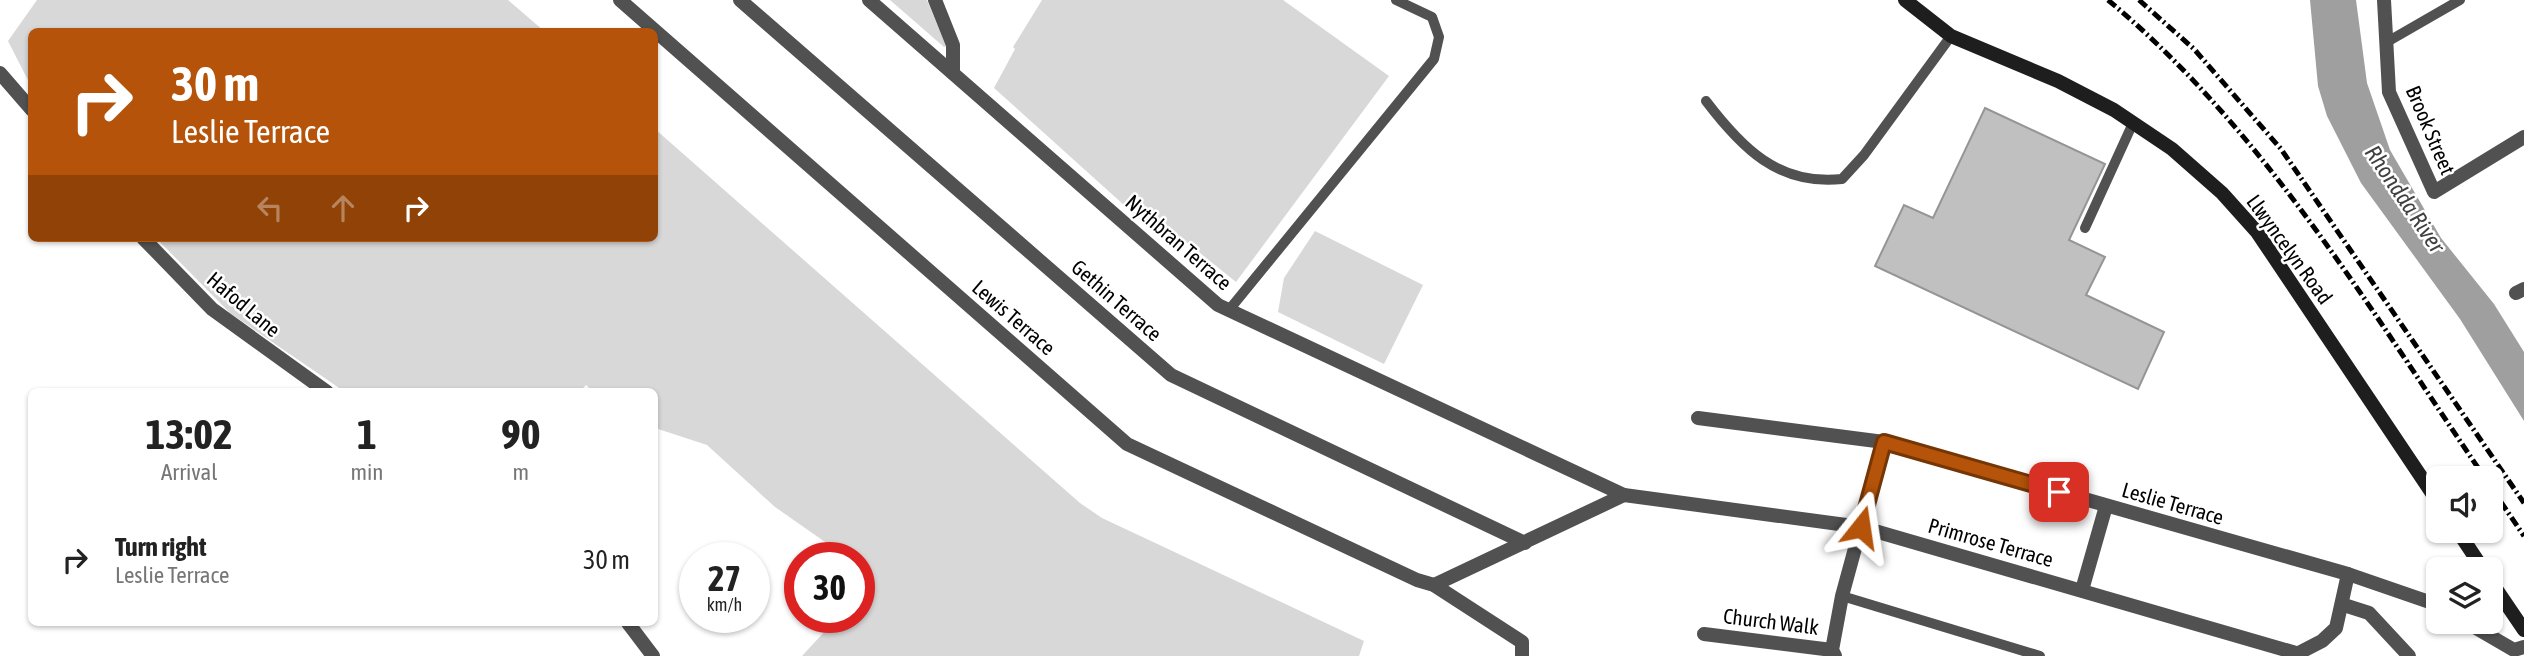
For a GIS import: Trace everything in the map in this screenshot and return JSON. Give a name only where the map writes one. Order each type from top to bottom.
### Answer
[{"type":"main road","name":"Llwyncelyn Road","points":[[1905,0],[1951,36],[2057,81],[2133,123],[2182,158],[2222,193],[2257,232],[2426,484]]},
{"type":"main road","points":[[2503,599],[2524,630]]},
{"type":"street","name":"Lewis Terrace","points":[[620,0],[652,28]]},
{"type":"street","name":"Gethin Terrace","points":[[740,0],[1171,375],[1525,543]]},
{"type":"street","name":"Nythbran Terrace","points":[[869,0],[1218,305],[1624,495]]},
{"type":"street","points":[[935,0],[953,45],[953,73]]},
{"type":"street","name":"Brook Street","points":[[2384,0],[2389,92],[2434,192],[2524,137]]},
{"type":"street","name":"Lewis Terrace","points":[[658,33],[1127,444],[1417,580],[1434,585],[1522,642],[1522,656]]},
{"type":"street","points":[[0,73],[28,105]]},
{"type":"street","name":"Hafod Lane","points":[[147,242],[212,309],[268,353],[321,388]]},
{"type":"street","name":"Leslie Terrace","points":[[1698,418],[1884,442],[2348,574],[2426,601]]},
{"type":"street","points":[[1834,653],[1842,596],[1884,442]]},
{"type":"street","points":[[1434,585],[1624,495]]},
{"type":"street","name":"Primrose Terrace","points":[[1624,495],[1861,527],[2296,655]]},
{"type":"street","points":[[2082,590],[2106,506]]},
{"type":"street","points":[[2296,655],[2322,641],[2336,628],[2344,606],[2348,574]]},
{"type":"street","points":[[2344,606],[2369,613],[2409,656]]},
{"type":"street","points":[[630,626],[653,656]]},
{"type":"street","name":"Church Walk","points":[[1704,634],[1834,653]]},
{"type":"street","points":[[2485,634],[2514,650],[2524,647]]},
{"type":"lane","points":[[1229,310],[1434,59],[1439,37],[1432,17],[1396,0]]},
{"type":"lane","points":[[2387,41],[2460,0]]},
{"type":"lane","points":[[1706,100],[1735,139],[1774,168],[1817,182],[1842,179],[1864,155],[1951,36]]},
{"type":"lane","points":[[2085,228],[2133,123]]},
{"type":"lane","points":[[1842,596],[2040,656]]},
{"type":"shaded area","points":[[37,0],[508,0],[541,28],[28,28],[28,80],[8,41]]},
{"type":"shaded area","points":[[890,0],[927,0],[946,46],[944,47]]},
{"type":"shaded area","points":[[1042,0],[1283,0],[1389,76],[1236,282],[1165,225],[1145,224],[994,88],[1015,49],[1013,47]]},
{"type":"shaded area","points":[[658,132],[1080,503],[1102,518],[1364,641],[1359,656],[802,656],[823,633],[875,633],[875,542],[825,542],[775,507],[707,445],[658,429],[658,388],[589,388],[586,385],[583,388],[339,388],[230,313],[160,242],[658,242]]},
{"type":"shaded area","points":[[1315,231],[1423,285],[1384,364],[1278,312],[1284,278]]},
{"type":"water","name":"Rhondda River","points":[[2310,0],[2356,0],[2367,83],[2390,150],[2441,238],[2494,304],[2524,352],[2524,421],[2460,319],[2361,183],[2327,116],[2318,86]]},
{"type":"building","points":[[1985,108],[2105,164],[2069,240],[2105,257],[2086,295],[2164,332],[2138,389],[1875,266],[1904,205],[1933,218]]},
{"type":"railway","points":[[2108,0],[2165,51],[2217,106],[2266,165],[2357,288],[2477,466]]},
{"type":"railway","points":[[2139,0],[2194,49],[2281,149],[2524,503]]},
{"type":"railway","points":[[2503,505],[2524,536]]},
{"type":"route","points":[[1861,527],[1884,442],[2059,492]]}]
